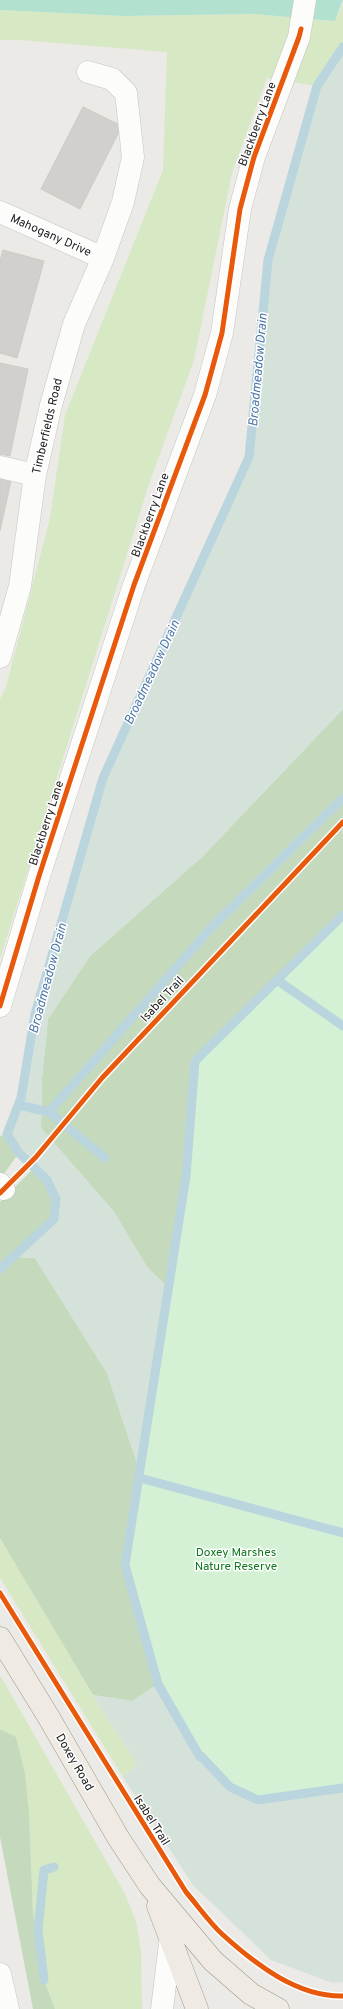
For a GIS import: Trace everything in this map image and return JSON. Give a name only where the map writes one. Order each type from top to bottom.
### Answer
[{"type":"main road","name":"Doxey Road","points":[[0,1638],[48,1716],[119,1839],[150,1886],[213,1961],[251,1994],[278,2009]]},
{"type":"main road","name":"Doxey Road","points":[[150,1886],[171,1936],[197,2009]]},
{"type":"street","name":"Blackberry Lane","points":[[0,1006],[39,876],[134,585],[205,395],[222,333],[240,209],[254,157],[299,37],[305,0]]},
{"type":"street","name":"Timberfields Road","points":[[0,657],[20,586],[35,475],[51,405],[74,324],[103,258],[123,202],[133,157],[126,93],[112,79],[88,72]]},
{"type":"street","name":"Mahogany Drive","points":[[0,212],[103,258]]},
{"type":"street","points":[[0,467],[35,475]]},
{"type":"street","points":[[162,2009],[171,1936]]},
{"type":"street","points":[[0,1974],[8,2009]]},
{"type":"green space","points":[[0,0],[343,0],[335,21],[253,14],[123,16],[0,10]]},
{"type":"green space","points":[[343,4],[343,47],[317,86],[267,78],[232,173],[194,360],[149,484],[0,959],[0,699],[6,687],[50,518],[65,415],[163,170],[167,52],[20,40],[0,40],[0,10],[123,16],[253,14],[335,21]]},
{"type":"green space","points":[[343,47],[343,709],[203,856],[90,956],[48,1019],[42,1078],[41,1128],[114,1212],[147,1267],[185,1304],[343,1760],[343,1982],[333,1983],[271,1960],[193,1885],[123,1777],[137,1764],[93,1695],[132,1701],[158,1684],[126,1565],[140,1471],[107,1373],[35,1258],[13,1257],[54,1219],[56,1199],[47,1180],[19,1153],[7,1134],[21,1098],[35,1014],[103,778],[249,457],[268,260],[317,86]]},
{"type":"green space","points":[[343,709],[343,1052],[185,1304],[147,1267],[114,1212],[41,1128],[42,1078],[48,1019],[90,956],[203,856]]},
{"type":"green space","name":"Doxey Marshes Nature Reserve","points":[[343,915],[343,1788],[258,1800],[230,1787],[200,1757],[158,1684],[126,1565],[186,1176],[195,1061]]},
{"type":"green space","points":[[7,1134],[19,1153],[0,1179],[0,1136]]},
{"type":"green space","points":[[34,1168],[52,1190],[56,1203],[56,1210],[52,1221],[13,1257],[35,1258],[107,1373],[140,1472],[126,1565],[158,1684],[132,1701],[93,1695],[0,1538],[0,1202]]},
{"type":"green space","points":[[0,1538],[93,1695],[137,1764],[123,1777],[0,1578]]},
{"type":"green space","points":[[0,1675],[125,1894],[136,1921],[141,1952],[142,2009],[55,2009],[44,1980],[33,1913],[29,1813],[16,1737],[0,1729]]},
{"type":"green space","points":[[0,1729],[16,1737],[25,1774],[29,1813],[33,1913],[44,1980],[55,2009],[33,2009],[0,1837]]},
{"type":"building","points":[[83,107],[122,126],[80,209],[41,189]]},
{"type":"building","points":[[3,250],[44,261],[17,358],[0,353],[0,261]]},
{"type":"building","points":[[0,363],[28,369],[10,456],[0,454]]},
{"type":"building","points":[[0,474],[12,476],[0,531]]},
{"type":"waterway","name":"Broadmeadow Drain","points":[[0,1269],[54,1219],[56,1199],[47,1180],[19,1153],[7,1134],[21,1098],[35,1014],[103,778],[249,457],[268,260],[317,86],[343,47]]},
{"type":"waterway","points":[[19,1105],[49,1112],[211,928],[343,798]]},
{"type":"waterway","points":[[200,1757],[158,1684],[125,1565],[186,1176],[195,1061],[343,915]]},
{"type":"waterway","points":[[277,980],[343,1026]]},
{"type":"waterway","points":[[49,1112],[105,1158]]},
{"type":"waterway","points":[[140,1478],[343,1533]]},
{"type":"waterway","points":[[201,1756],[230,1787],[258,1800],[343,1788]]},
{"type":"waterway","points":[[44,1980],[38,1930],[44,1870],[54,1867]]},
{"type":"cycle path","points":[[0,1006],[39,876],[134,585],[205,395],[222,333],[240,209],[254,157],[301,29]]},
{"type":"cycle path","name":"Isabel Trail","points":[[0,1193],[36,1157],[102,1078],[343,822]]},
{"type":"cycle path","name":"Isabel Trail","points":[[0,1593],[186,1892],[208,1919],[217,1929],[248,1956],[278,1977],[309,1991],[326,1995],[343,1996]]}]
